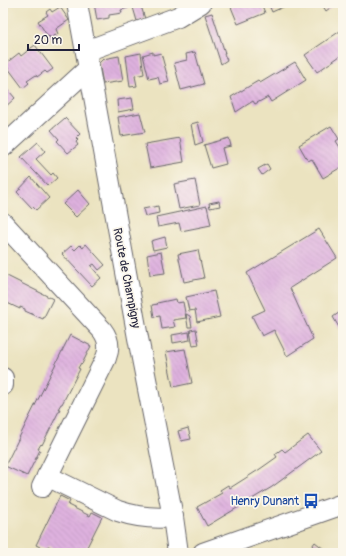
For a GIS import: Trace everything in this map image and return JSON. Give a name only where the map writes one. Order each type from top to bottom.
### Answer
[{"type":"street","name":"Route de Champigny","points":[[77,3],[138,338],[173,517],[178,553]]},
{"type":"street","points":[[3,147],[87,60],[178,17],[201,3]]},
{"type":"street","points":[[3,223],[102,330],[109,343],[106,358],[44,482],[126,514],[155,519],[173,517]]},
{"type":"street","points":[[109,343],[117,346],[138,338]]},
{"type":"street","points":[[3,378],[3,385]]},
{"type":"street","points":[[203,553],[343,504]]},
{"type":"building","points":[[94,3],[127,3],[128,8],[121,10],[122,13],[109,15],[109,18],[97,20]]},
{"type":"building","points":[[149,3],[141,6],[145,19],[137,21],[132,4]]},
{"type":"building","points":[[241,3],[261,3],[265,13],[238,24],[231,7]]},
{"type":"building","points":[[268,3],[292,3],[272,12]]},
{"type":"building","points":[[321,3],[332,3],[334,5],[326,11]]},
{"type":"building","points":[[60,7],[69,20],[56,29],[58,34],[50,38],[38,21],[48,15],[46,12],[50,9],[52,12]]},
{"type":"building","points":[[212,13],[227,60],[221,64],[205,15]]},
{"type":"building","points":[[343,29],[343,54],[317,72],[305,55]]},
{"type":"building","points":[[35,45],[53,69],[47,73],[45,71],[37,77],[36,75],[27,81],[29,83],[23,88],[5,64],[19,53],[21,56]]},
{"type":"building","points":[[153,52],[153,55],[161,53],[169,82],[160,84],[158,77],[149,79],[143,55]]},
{"type":"building","points":[[195,52],[204,84],[181,90],[174,63],[187,60],[186,54]]},
{"type":"building","points":[[141,53],[144,74],[135,76],[137,86],[130,87],[126,56]]},
{"type":"building","points":[[119,56],[123,81],[103,84],[99,63],[103,59]]},
{"type":"building","points":[[295,62],[306,80],[271,102],[268,97],[255,104],[253,101],[236,112],[231,97],[258,81],[260,83]]},
{"type":"building","points":[[4,85],[15,98],[3,109],[3,86]]},
{"type":"building","points":[[132,98],[134,109],[118,112],[117,100]]},
{"type":"building","points":[[140,113],[145,132],[121,136],[118,117]]},
{"type":"building","points":[[65,118],[80,134],[76,138],[78,140],[76,142],[78,145],[68,153],[57,141],[59,139],[51,130]]},
{"type":"building","points":[[198,122],[203,142],[195,145],[191,124]]},
{"type":"building","points":[[331,126],[339,139],[336,141],[343,152],[343,166],[323,178],[312,159],[308,161],[299,145]]},
{"type":"building","points":[[180,138],[184,162],[150,168],[145,144]]},
{"type":"building","points":[[229,138],[231,146],[222,148],[226,164],[211,168],[204,145]]},
{"type":"building","points":[[38,142],[45,151],[36,159],[51,175],[53,173],[57,178],[48,186],[21,157]]},
{"type":"building","points":[[267,164],[270,169],[262,175],[258,169]]},
{"type":"building","points":[[31,177],[49,198],[36,210],[33,207],[32,208],[17,192]]},
{"type":"building","points":[[195,180],[200,205],[179,209],[174,184]]},
{"type":"building","points":[[78,190],[90,204],[76,217],[63,204]]},
{"type":"building","points":[[219,201],[220,206],[210,208],[209,203]]},
{"type":"building","points":[[158,206],[159,213],[145,216],[143,209]]},
{"type":"building","points":[[207,206],[211,225],[181,231],[179,223],[158,227],[156,217]]},
{"type":"building","points":[[319,229],[337,258],[290,288],[313,339],[287,356],[274,330],[262,336],[252,316],[265,310],[247,273]]},
{"type":"building","points":[[165,237],[167,247],[153,250],[151,241]]},
{"type":"building","points":[[86,244],[105,265],[99,270],[94,264],[91,266],[101,278],[92,286],[62,254],[71,246],[75,250],[80,245],[83,248]]},
{"type":"building","points":[[198,250],[204,278],[184,282],[178,254]]},
{"type":"building","points":[[161,252],[165,273],[150,275],[147,255]]},
{"type":"building","points":[[3,274],[53,299],[43,319],[25,311],[25,309],[20,307],[20,309],[3,301]]},
{"type":"building","points":[[214,291],[220,317],[197,322],[195,310],[189,311],[186,297]]},
{"type":"building","points":[[176,299],[177,303],[183,302],[186,318],[173,320],[175,327],[162,329],[160,316],[154,317],[152,305]]},
{"type":"building","points":[[343,310],[343,327],[340,329],[333,317]]},
{"type":"building","points":[[186,314],[190,316],[192,327],[188,327]]},
{"type":"building","points":[[196,329],[199,345],[193,346],[190,330]]},
{"type":"building","points":[[189,332],[190,340],[173,343],[172,335]]},
{"type":"building","points":[[70,335],[91,346],[82,364],[81,363],[78,368],[80,369],[58,409],[60,409],[42,445],[41,444],[38,449],[40,450],[27,476],[5,466]]},
{"type":"building","points":[[185,349],[192,383],[173,387],[166,352]]},
{"type":"building","points":[[188,428],[191,439],[181,441],[178,431]]},
{"type":"building","points":[[308,435],[321,451],[272,487],[207,526],[197,507],[222,493],[220,490],[228,485],[230,488],[260,469],[277,457],[275,454],[282,449],[285,452]]},
{"type":"building","points":[[60,496],[70,501],[68,505],[90,516],[92,512],[102,517],[84,553],[62,553],[48,546],[46,550],[36,545]]},
{"type":"building","points":[[315,542],[329,553],[307,553]]},
{"type":"place","name":"Henry Dunant","points":[[311,501]]}]
